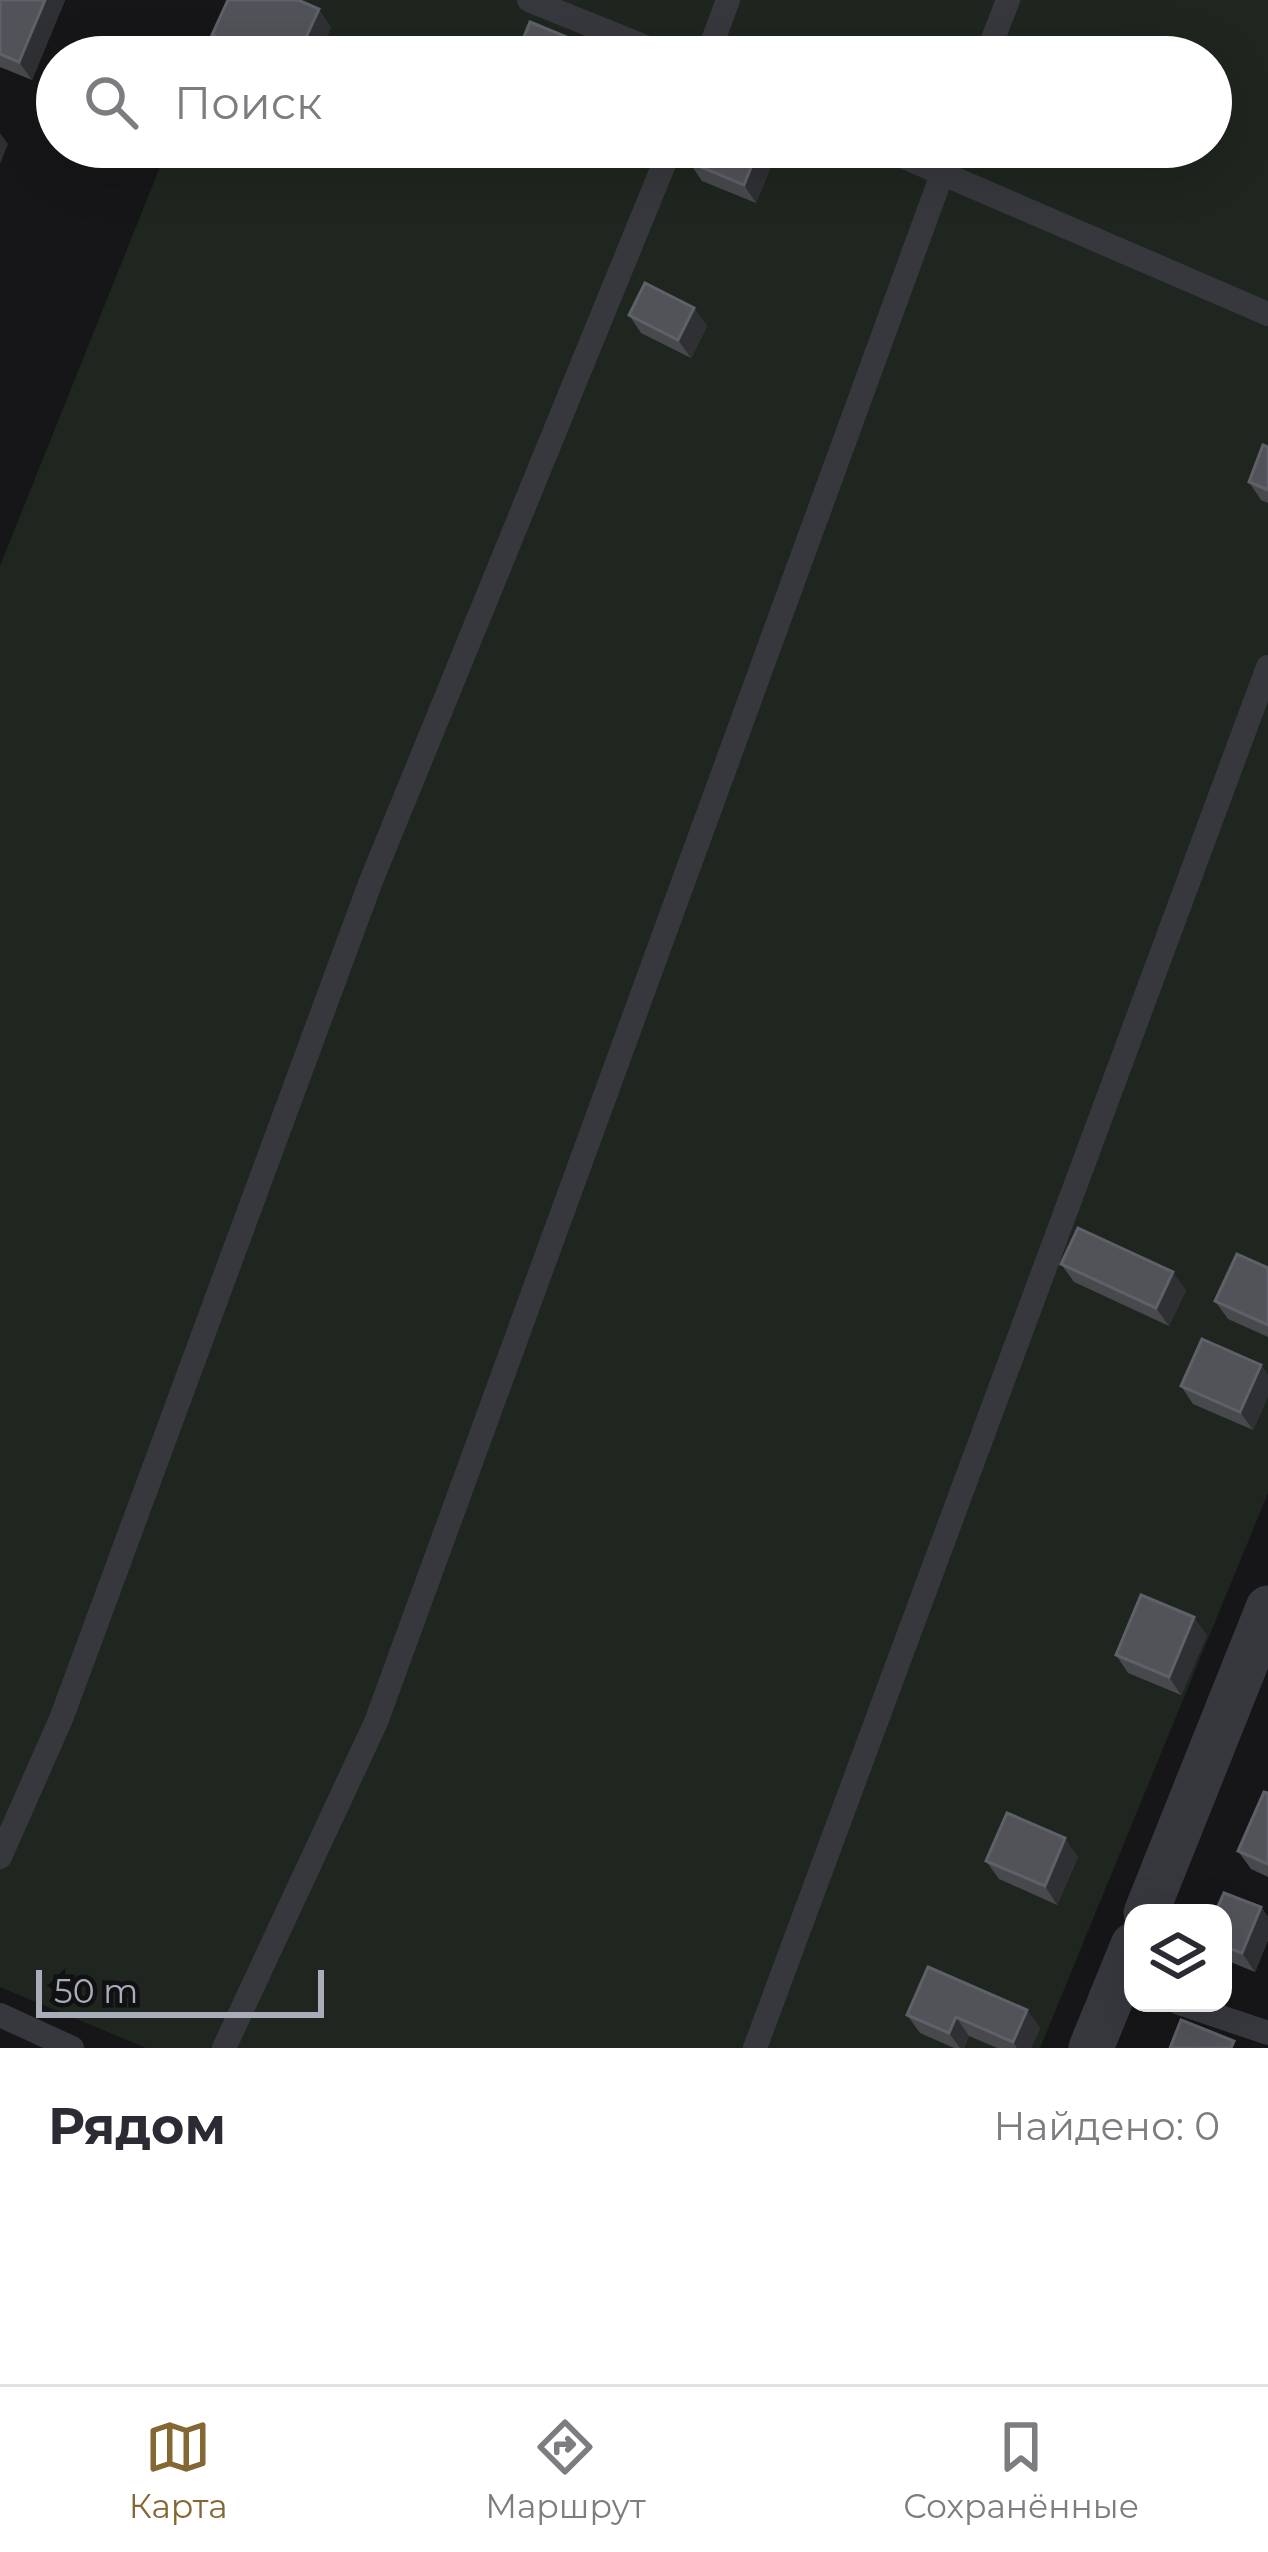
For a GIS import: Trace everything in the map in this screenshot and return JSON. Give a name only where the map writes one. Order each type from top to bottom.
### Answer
[{"type":"street","points":[[1150,1904],[1268,1608]]},
{"type":"street","points":[[1091,2048],[1124,1980]]},
{"type":"lane","points":[[529,0],[618,36]]},
{"type":"lane","points":[[715,36],[728,0]]},
{"type":"lane","points":[[994,36],[1008,0]]},
{"type":"lane","points":[[0,1857],[61,1718],[371,881],[662,168]]},
{"type":"lane","points":[[928,168],[1268,314]]},
{"type":"lane","points":[[224,2048],[376,1722],[944,168]]},
{"type":"lane","points":[[755,2048],[1268,667]]},
{"type":"lane","points":[[1206,2012],[1268,2033]]},
{"type":"lane","points":[[0,2015],[72,2048]]},
{"type":"shaded area","points":[[227,0],[1268,0],[1268,1493],[1040,2048],[146,2048],[0,1987],[0,566],[160,168],[1232,168],[1232,36],[212,36]]},
{"type":"building","points":[[0,0],[45,0],[19,62],[0,54]]},
{"type":"building","points":[[228,0],[298,0],[319,9],[307,36],[212,35]]},
{"type":"building","points":[[530,22],[564,36],[524,36]]},
{"type":"building","points":[[703,168],[751,168],[744,185]]},
{"type":"building","points":[[645,283],[694,308],[678,340],[629,315]]},
{"type":"building","points":[[1263,445],[1268,447],[1268,490],[1249,482]]},
{"type":"building","points":[[1078,1228],[1173,1272],[1156,1308],[1061,1264]]},
{"type":"building","points":[[1237,1254],[1268,1268],[1268,1325],[1215,1301]]},
{"type":"building","points":[[1202,1339],[1261,1365],[1240,1412],[1181,1386]]},
{"type":"building","points":[[1141,1595],[1194,1617],[1169,1677],[1116,1655]]},
{"type":"building","points":[[1264,1792],[1268,1793],[1268,1864],[1238,1851]]},
{"type":"building","points":[[1007,1813],[1065,1838],[1045,1886],[986,1861]]},
{"type":"building","points":[[1224,1893],[1261,1907],[1242,1953],[1232,1949],[1232,1904],[1219,1904]]},
{"type":"building","points":[[928,1967],[1027,2010],[1013,2042],[956,2017],[949,2033],[907,2015]]},
{"type":"building","points":[[1181,2020],[1234,2041],[1231,2048],[1170,2048]]}]
